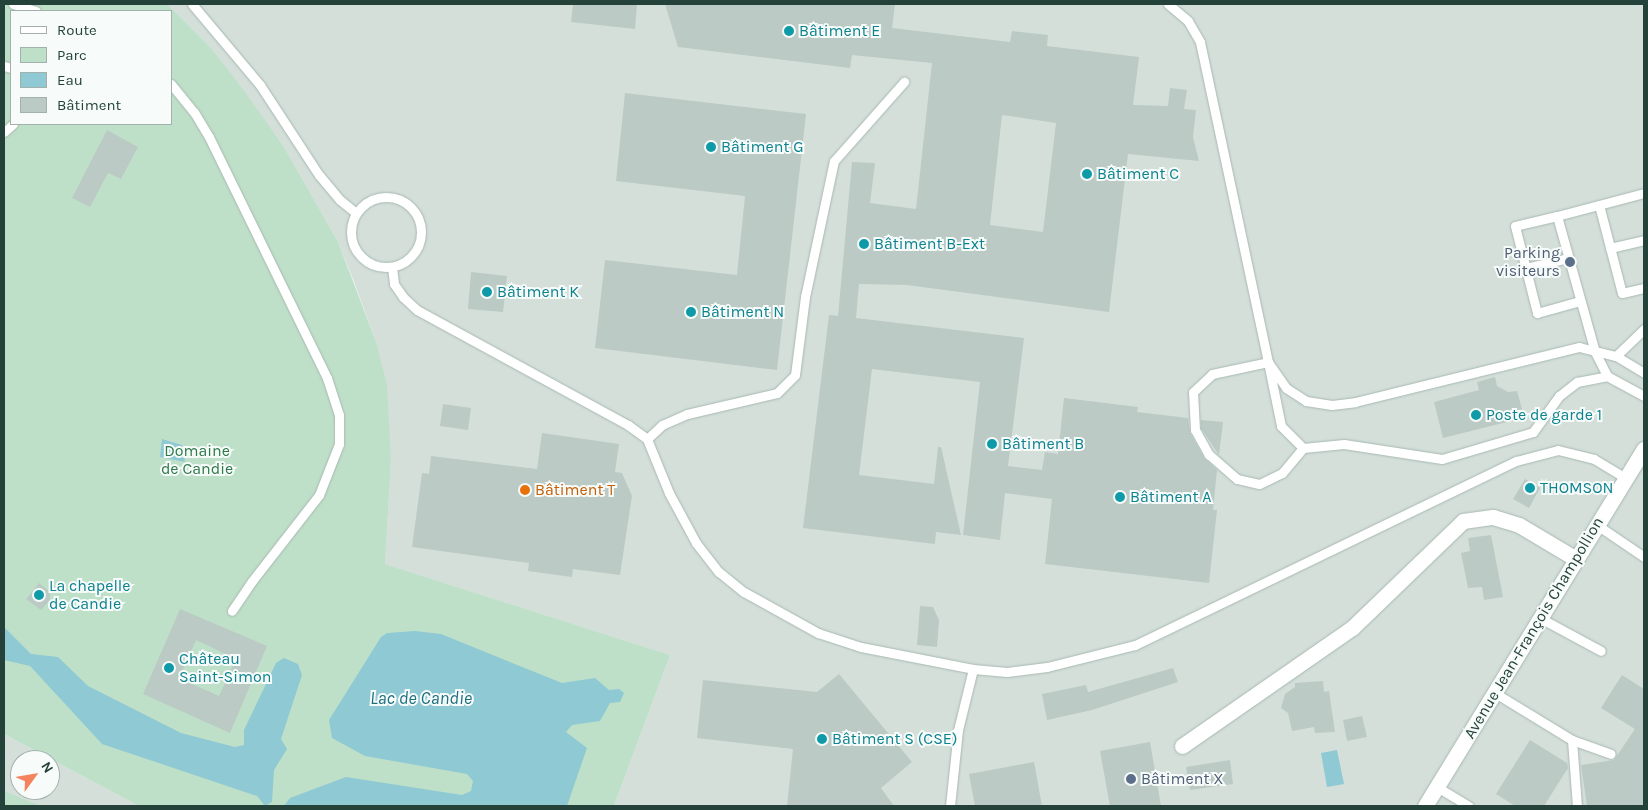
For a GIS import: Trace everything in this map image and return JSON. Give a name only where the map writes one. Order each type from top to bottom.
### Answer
[{"type":"street","name":"Avenue Jean-François Champollion","points":[[1425,806],[1644,449]]},
{"type":"street","points":[[1182,746],[1352,628],[1463,521],[1493,517],[1519,525],[1576,559]]},
{"type":"lane","points":[[13,4],[33,10]]},
{"type":"lane","points":[[192,4],[260,85],[319,175],[340,200],[356,213]]},
{"type":"lane","points":[[1168,4],[1188,21],[1200,42],[1280,426],[1303,448]]},
{"type":"lane","points":[[647,439],[662,425],[687,414],[777,393],[795,375],[806,297],[834,161],[904,82]]},
{"type":"lane","points":[[172,85],[194,112],[209,137],[327,378],[339,415],[339,444],[320,495],[252,581],[232,611]]},
{"type":"lane","points":[[1580,301],[1537,313],[1515,226],[1644,193]]},
{"type":"lane","points":[[385,197],[403,201],[416,212],[421,229],[420,243],[410,258],[392,267],[377,267],[362,258],[352,241],[351,226],[356,213],[369,201],[385,197]]},
{"type":"lane","points":[[1599,205],[1622,293],[1644,288]]},
{"type":"lane","points":[[1557,216],[1595,352],[1607,376],[1644,396]]},
{"type":"lane","points":[[1610,248],[1644,240]]},
{"type":"lane","points":[[1526,268],[1568,258]]},
{"type":"lane","points":[[392,267],[394,284],[403,297],[417,310],[628,426],[647,439],[669,493],[696,543],[719,572],[744,592],[818,633],[861,647],[973,669],[1007,672],[1047,667],[1135,645],[1516,461],[1558,450],[1594,459],[1626,478]]},
{"type":"lane","points":[[1616,356],[1644,329]]},
{"type":"lane","points":[[1268,362],[1286,388],[1306,401],[1332,404],[1355,402],[1579,347],[1616,356],[1644,373]]},
{"type":"lane","points":[[1268,362],[1212,374],[1193,392],[1195,430],[1209,454],[1237,479],[1259,484],[1282,473],[1303,448],[1344,444],[1442,459],[1533,432],[1559,396],[1577,382],[1607,376]]},
{"type":"lane","points":[[1597,525],[1644,558]]},
{"type":"lane","points":[[1540,618],[1601,651]]},
{"type":"lane","points":[[950,806],[958,730],[973,669]]},
{"type":"lane","points":[[1495,693],[1572,740],[1611,754]]},
{"type":"lane","points":[[1572,740],[1577,806]]},
{"type":"lane","points":[[1437,787],[1469,806]]},
{"type":"shaded area","points":[[167,4],[1644,4],[1644,806],[614,806],[670,655],[385,564],[391,461],[376,342],[354,281],[338,242],[284,147],[212,49]]},
{"type":"shaded area","points":[[4,734],[34,750],[10,750],[10,800],[60,800],[60,764],[139,806],[4,806]]},
{"type":"green space","name":"Domaine de Candie","points":[[4,4],[167,4],[212,49],[242,88],[284,147],[338,242],[376,342],[387,385],[391,461],[385,564],[670,655],[614,806],[139,806],[60,764],[60,750],[34,750],[4,734]]},
{"type":"green space","points":[[4,791],[10,793],[10,800],[26,800],[41,806],[4,806]]},
{"type":"water","points":[[162,439],[182,445],[185,462],[160,457]]},
{"type":"water","points":[[4,627],[31,654],[58,657],[88,686],[181,733],[235,747],[244,745],[244,730],[276,663],[284,658],[298,664],[302,675],[281,739],[287,749],[274,770],[272,802],[265,806],[257,796],[102,744],[30,666],[4,660]]},
{"type":"water","name":"Lac de Candie","points":[[415,631],[441,634],[562,683],[595,678],[609,690],[619,689],[624,693],[620,702],[610,703],[600,721],[572,725],[566,732],[587,748],[567,806],[284,806],[290,798],[346,777],[462,795],[471,791],[473,781],[467,774],[365,756],[332,738],[329,720],[381,637],[387,633]]},
{"type":"water","points":[[1337,750],[1344,784],[1327,787],[1321,753]]},
{"type":"building","points":[[573,4],[637,4],[635,29],[571,22]]},
{"type":"building","points":[[665,4],[895,4],[892,28],[1010,42],[1012,31],[1048,35],[1047,46],[1139,57],[1133,105],[1168,106],[1170,88],[1187,90],[1184,109],[1196,110],[1193,137],[1199,161],[1128,154],[1109,312],[907,285],[859,284],[856,318],[1024,338],[1008,466],[1042,470],[1045,452],[1058,454],[1064,398],[1138,407],[1137,412],[1188,418],[1190,433],[1204,458],[1217,470],[1213,510],[1217,510],[1209,583],[1045,564],[1052,499],[1005,493],[1000,540],[963,535],[980,382],[872,369],[859,475],[934,484],[938,447],[941,447],[961,535],[936,532],[935,544],[803,528],[829,315],[838,316],[852,162],[875,163],[870,203],[916,209],[932,63],[852,55],[850,68],[678,47]],"holes":[[[1002,115],[1056,123],[1043,232],[990,225]]]},
{"type":"building","points":[[625,93],[806,114],[777,370],[595,348],[605,260],[737,275],[745,196],[616,181]]},
{"type":"building","points":[[107,130],[138,147],[121,179],[108,173],[90,207],[72,198]]},
{"type":"building","name":"Bâtiment K","points":[[471,272],[507,276],[503,312],[468,309]]},
{"type":"building","name":"Poste de garde 1","points":[[1495,377],[1497,386],[1508,392],[1517,391],[1522,409],[1513,411],[1515,420],[1443,438],[1434,402],[1479,390],[1477,382]]},
{"type":"building","points":[[443,404],[471,408],[468,430],[440,426]]},
{"type":"building","points":[[1201,420],[1223,422],[1219,455],[1201,428]]},
{"type":"building","name":"Bâtiment T","points":[[542,433],[619,444],[615,472],[622,473],[632,496],[620,575],[573,569],[572,577],[528,571],[529,563],[412,547],[422,473],[429,474],[431,456],[537,469]]},
{"type":"building","name":"THOMSON","points":[[1525,479],[1540,488],[1529,508],[1513,499]]},
{"type":"building","points":[[1491,535],[1503,597],[1484,600],[1482,587],[1468,588],[1461,553],[1470,551],[1468,538]]},
{"type":"building","name":"La chapelle de Candie","points":[[39,583],[50,592],[50,600],[41,610],[26,599]]},
{"type":"building","points":[[920,606],[933,607],[939,620],[937,647],[917,645]]},
{"type":"building","name":"Château Saint-Simon","points":[[180,609],[267,646],[230,733],[143,694]],"holes":[[[196,640],[236,659],[219,696],[179,678]]]},
{"type":"building","points":[[1173,668],[1178,682],[1092,710],[1047,720],[1042,694],[1086,685],[1088,692]]},
{"type":"building","name":"Bâtiment S (CSE)","points":[[839,674],[912,762],[881,788],[894,806],[787,806],[793,749],[697,738],[703,680],[817,692]]},
{"type":"building","points":[[1622,675],[1644,689],[1644,806],[1587,806],[1581,765],[1614,760],[1635,729],[1601,708]]},
{"type":"building","points":[[1323,681],[1324,692],[1329,691],[1335,732],[1315,733],[1314,727],[1292,731],[1288,713],[1281,708],[1285,694],[1295,687],[1295,683]]},
{"type":"building","points":[[1362,716],[1367,737],[1347,741],[1343,720]]},
{"type":"building","points":[[1530,740],[1567,763],[1568,768],[1544,806],[1515,806],[1496,794]]},
{"type":"building","name":"Bâtiment X","points":[[1150,742],[1161,806],[1110,806],[1100,751]]},
{"type":"building","points":[[1230,760],[1233,784],[1190,790],[1186,767]]},
{"type":"building","points":[[1034,762],[1042,806],[975,806],[969,774]]},
{"type":"place","name":"Bâtiment E","points":[[789,31]]},
{"type":"place","name":"Bâtiment G","points":[[711,147]]},
{"type":"place","name":"Bâtiment C","points":[[1087,174]]},
{"type":"place","name":"Bâtiment B-Ext","points":[[864,244]]},
{"type":"place","name":"Parking visiteurs","points":[[1570,262]]},
{"type":"place","name":"Bâtiment K","points":[[487,292]]},
{"type":"place","name":"Bâtiment N","points":[[691,312]]},
{"type":"place","name":"Poste de garde 1","points":[[1476,415]]},
{"type":"place","name":"Bâtiment B","points":[[992,444]]},
{"type":"place","name":"THOMSON","points":[[1530,488]]},
{"type":"place","name":"Bâtiment T","points":[[525,490]]},
{"type":"place","name":"Bâtiment A","points":[[1120,497]]},
{"type":"place","name":"La chapelle de Candie","points":[[39,595]]},
{"type":"place","name":"Château Saint-Simon","points":[[169,668]]},
{"type":"place","name":"Bâtiment S (CSE)","points":[[822,739]]},
{"type":"place","name":"Bâtiment X","points":[[1131,779]]}]
